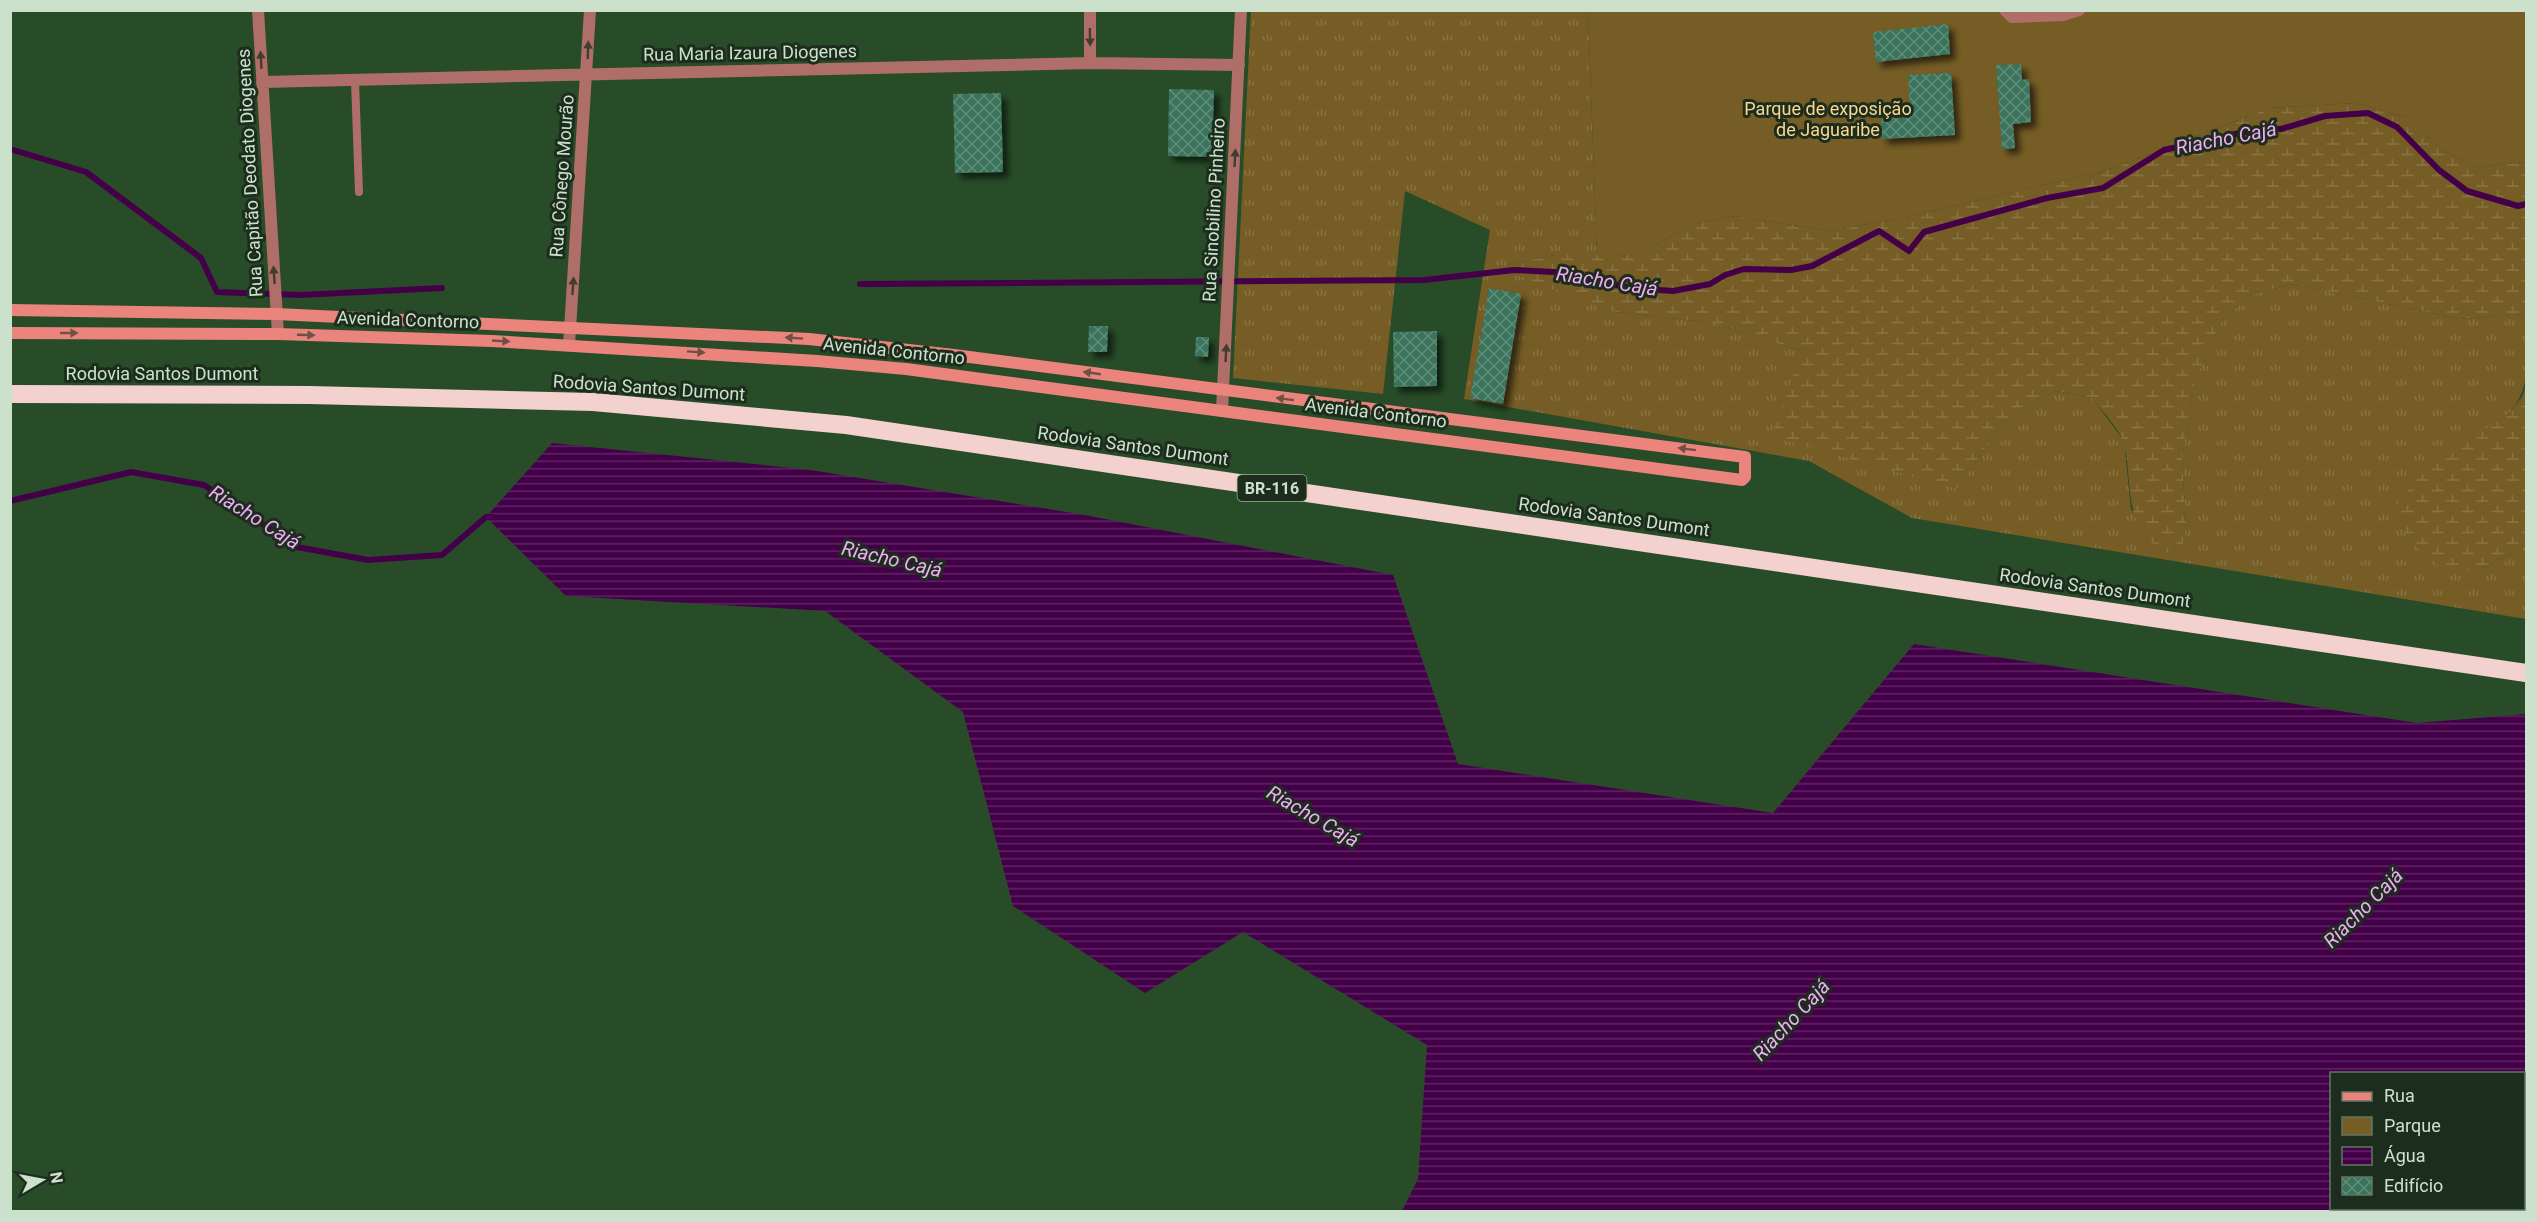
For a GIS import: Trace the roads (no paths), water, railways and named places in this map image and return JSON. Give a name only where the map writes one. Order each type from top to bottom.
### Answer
[{"type":"highway","name":"Rodovia Santos Dumont","points":[[10,394],[310,395],[593,402],[846,425],[2526,674]]},
{"type":"street","name":"Rua Capitão Deodato Diogenes","points":[[258,10],[278,334]]},
{"type":"street","name":"Rua Cônego Mourão","points":[[569,345],[590,10]]},
{"type":"street","points":[[1090,10],[1090,63]]},
{"type":"street","name":"Rua Sinobilino Pinheiro","points":[[1222,411],[1242,10]]},
{"type":"street","points":[[2005,10],[2012,17],[2063,15],[2079,10]]},
{"type":"street","name":"Rua Maria Izaura Diogenes","points":[[262,82],[1090,63],[1239,65]]},
{"type":"street","points":[[10,310],[276,314],[809,339],[872,345],[1492,425],[1489,446]]},
{"type":"street","name":"Avenida Contorno","points":[[10,333],[278,334],[719,353],[906,369],[1742,480],[1745,477],[1745,457],[1492,425]]},
{"type":"lane","points":[[355,81],[359,192]]},
{"type":"water","points":[[552,443],[811,470],[1085,515],[1393,575],[1458,764],[1773,813],[1914,644],[2417,723],[2526,714],[2526,1211],[1402,1211],[1418,1179],[1427,1045],[1243,932],[1145,993],[1013,906],[963,712],[825,611],[566,596],[486,517]]},
{"type":"waterway","name":"Riacho Cajá","points":[[860,284],[1424,280],[1514,270],[1554,272],[1631,288],[1673,291],[1710,284],[1725,275],[1744,269],[1791,270],[1812,266],[1879,231],[1909,251],[1924,232],[2047,198],[2103,188],[2164,150],[2258,129],[2281,129],[2325,116],[2368,113],[2397,127],[2439,170],[2467,191],[2518,206],[2526,204]]},
{"type":"waterway","name":"Riacho Cajá","points":[[10,149],[86,172],[201,258],[217,292],[300,295],[442,288]]},
{"type":"waterway","name":"Riacho Cajá","points":[[10,501],[131,472],[204,485],[297,547],[368,560],[442,555],[486,517],[492,517]]},
{"type":"park label","name":"Parque de exposição de Jaguaribe","points":[[1828,119]]}]
